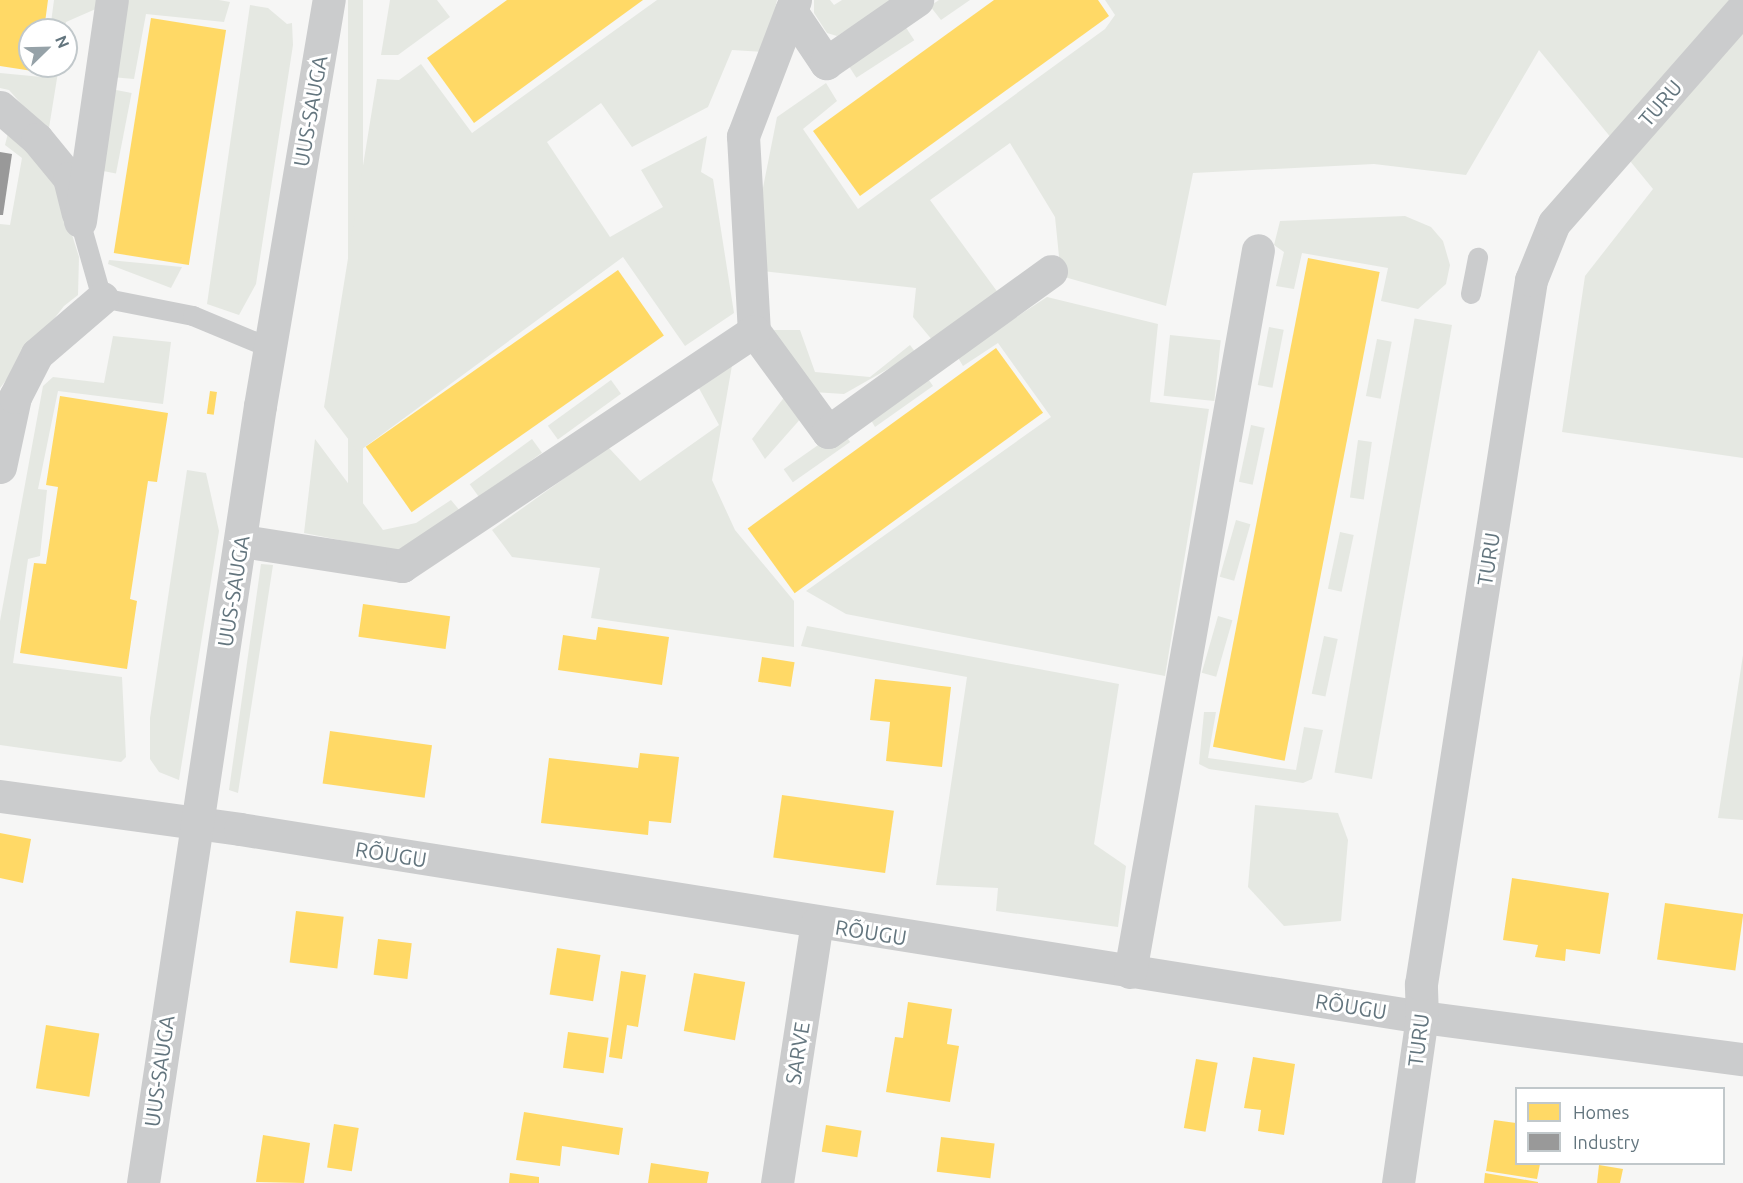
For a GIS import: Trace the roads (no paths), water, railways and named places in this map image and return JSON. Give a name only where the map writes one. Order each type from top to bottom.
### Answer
[{"type":"street","points":[[80,221],[112,0]]},
{"type":"street","name":"UUS-SAUGA","points":[[143,1183],[195,823],[242,541],[270,348],[329,0]]},
{"type":"street","points":[[791,4],[826,63],[917,0]]},
{"type":"street","points":[[791,4],[743,136],[754,331],[828,432],[1051,271]]},
{"type":"street","name":"TURU","points":[[1398,1183],[1422,1017],[1421,984],[1532,280],[1554,223],[1743,8]]},
{"type":"street","points":[[0,107],[37,139],[69,178],[80,221]]},
{"type":"street","points":[[1130,972],[1258,250]]},
{"type":"street","points":[[0,467],[15,397],[37,354],[102,298]]},
{"type":"street","points":[[242,541],[402,566],[754,331]]},
{"type":"street","name":"RÕUGU","points":[[0,796],[195,823],[1422,1017],[1743,1059]]},
{"type":"street","name":"SARVE","points":[[777,1183],[817,923]]},
{"type":"lane","points":[[80,221],[102,298],[193,316],[270,348]]},
{"type":"lane","points":[[1471,294],[1478,258]]}]
